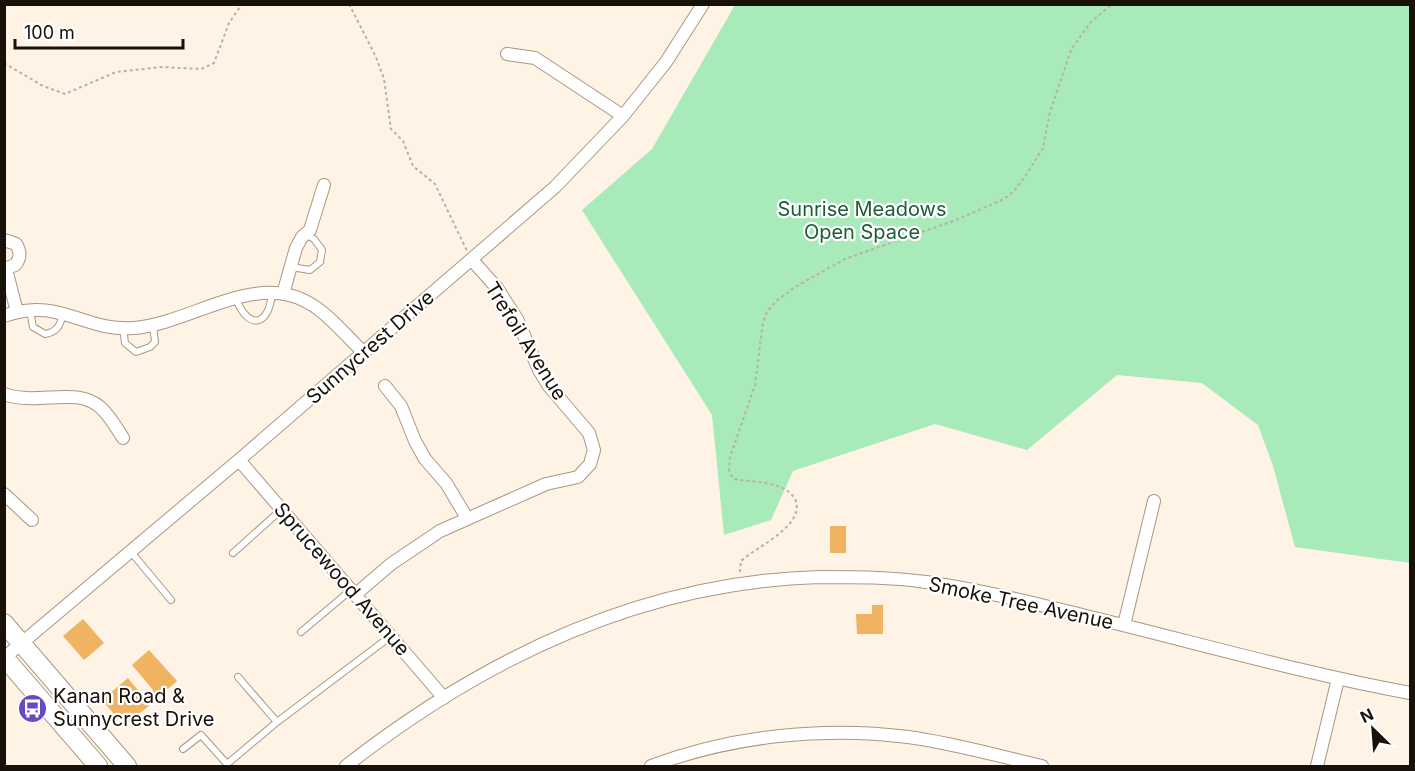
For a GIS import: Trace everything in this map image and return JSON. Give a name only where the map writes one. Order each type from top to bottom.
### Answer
[{"type":"main road","points":[[4,623],[127,766]]},
{"type":"main road","points":[[5,657],[98,766]]},
{"type":"street","name":"Sunnycrest Drive","points":[[5,657],[555,187],[623,116],[666,62],[703,4]]},
{"type":"street","points":[[507,54],[535,58],[623,116]]},
{"type":"street","points":[[278,293],[296,248],[310,230],[324,185]]},
{"type":"street","points":[[4,240],[16,244],[20,252],[15,265],[5,269],[23,311]]},
{"type":"street","name":"Trefoil Avenue","points":[[467,518],[546,484],[578,477],[590,464],[593,454],[589,433],[548,385],[512,311],[497,288],[472,260]]},
{"type":"street","points":[[4,316],[23,311],[51,310],[99,325],[123,328],[153,325],[251,294],[278,293],[300,298],[318,308],[363,352]]},
{"type":"street","points":[[354,592],[412,548],[467,518],[446,483],[425,459],[401,406],[385,386]]},
{"type":"street","points":[[4,394],[34,400],[75,396],[87,399],[99,406],[123,438]]},
{"type":"street","name":"Sprucewood Avenue","points":[[238,460],[444,698]]},
{"type":"street","points":[[4,494],[32,520]]},
{"type":"street","points":[[1124,625],[1154,501]]},
{"type":"street","name":"Smoke Tree Avenue","points":[[353,764],[444,698],[518,654],[597,620],[679,595],[741,584],[803,578],[846,577],[924,582],[992,593],[1338,679],[1410,693]]},
{"type":"street","points":[[1317,766],[1338,679]]},
{"type":"street","points":[[651,766],[710,748],[758,739],[840,733],[908,737],[946,743],[1042,766]]},
{"type":"lane","points":[[290,267],[310,270],[320,262],[321,250],[314,239],[305,234]]},
{"type":"lane","points":[[236,299],[243,314],[249,320],[256,322],[264,319],[278,293]]},
{"type":"lane","points":[[23,311],[33,327],[45,334],[52,333],[59,328],[63,313]]},
{"type":"lane","points":[[123,328],[125,343],[136,352],[150,347],[154,342],[153,325]]},
{"type":"lane","points":[[233,553],[282,510]]},
{"type":"lane","points":[[131,551],[171,600]]},
{"type":"lane","points":[[301,632],[354,592]]},
{"type":"lane","points":[[183,749],[201,735],[227,764],[392,636]]},
{"type":"lane","points":[[238,677],[277,723]]},
{"type":"path","points":[[4,63],[43,86],[65,94],[116,72],[162,67],[201,69],[214,63],[229,24],[242,4]]},
{"type":"path","points":[[350,4],[384,79],[388,119],[392,129],[403,141],[413,165],[435,184],[472,260]]},
{"type":"path","points":[[741,584],[741,561],[789,525],[797,513],[797,503],[785,489],[775,485],[735,479],[729,470],[730,457],[755,385],[763,322],[767,312],[795,287],[845,259],[956,220],[1004,199],[1015,190],[1042,148],[1050,112],[1071,50],[1090,23],[1112,4]]},
{"type":"green space","name":"Sunrise Meadows Open Space","points":[[735,5],[1410,5],[1410,563],[1295,547],[1273,466],[1258,425],[1202,383],[1117,375],[1027,450],[935,424],[793,471],[771,520],[724,535],[712,415],[582,210],[652,149]]},
{"type":"building","points":[[830,526],[846,526],[846,553],[830,553]]},
{"type":"building","points":[[872,605],[883,605],[883,634],[857,634],[856,614],[872,614]]},
{"type":"building","points":[[83,619],[104,643],[84,660],[63,636]]},
{"type":"building","points":[[149,650],[177,681],[154,701],[148,695],[153,690],[132,665]]},
{"type":"building","points":[[128,678],[150,705],[124,726],[102,700]]},
{"type":"place","name":"Kanan Road & Sunnycrest Drive","points":[[32,708]]}]
